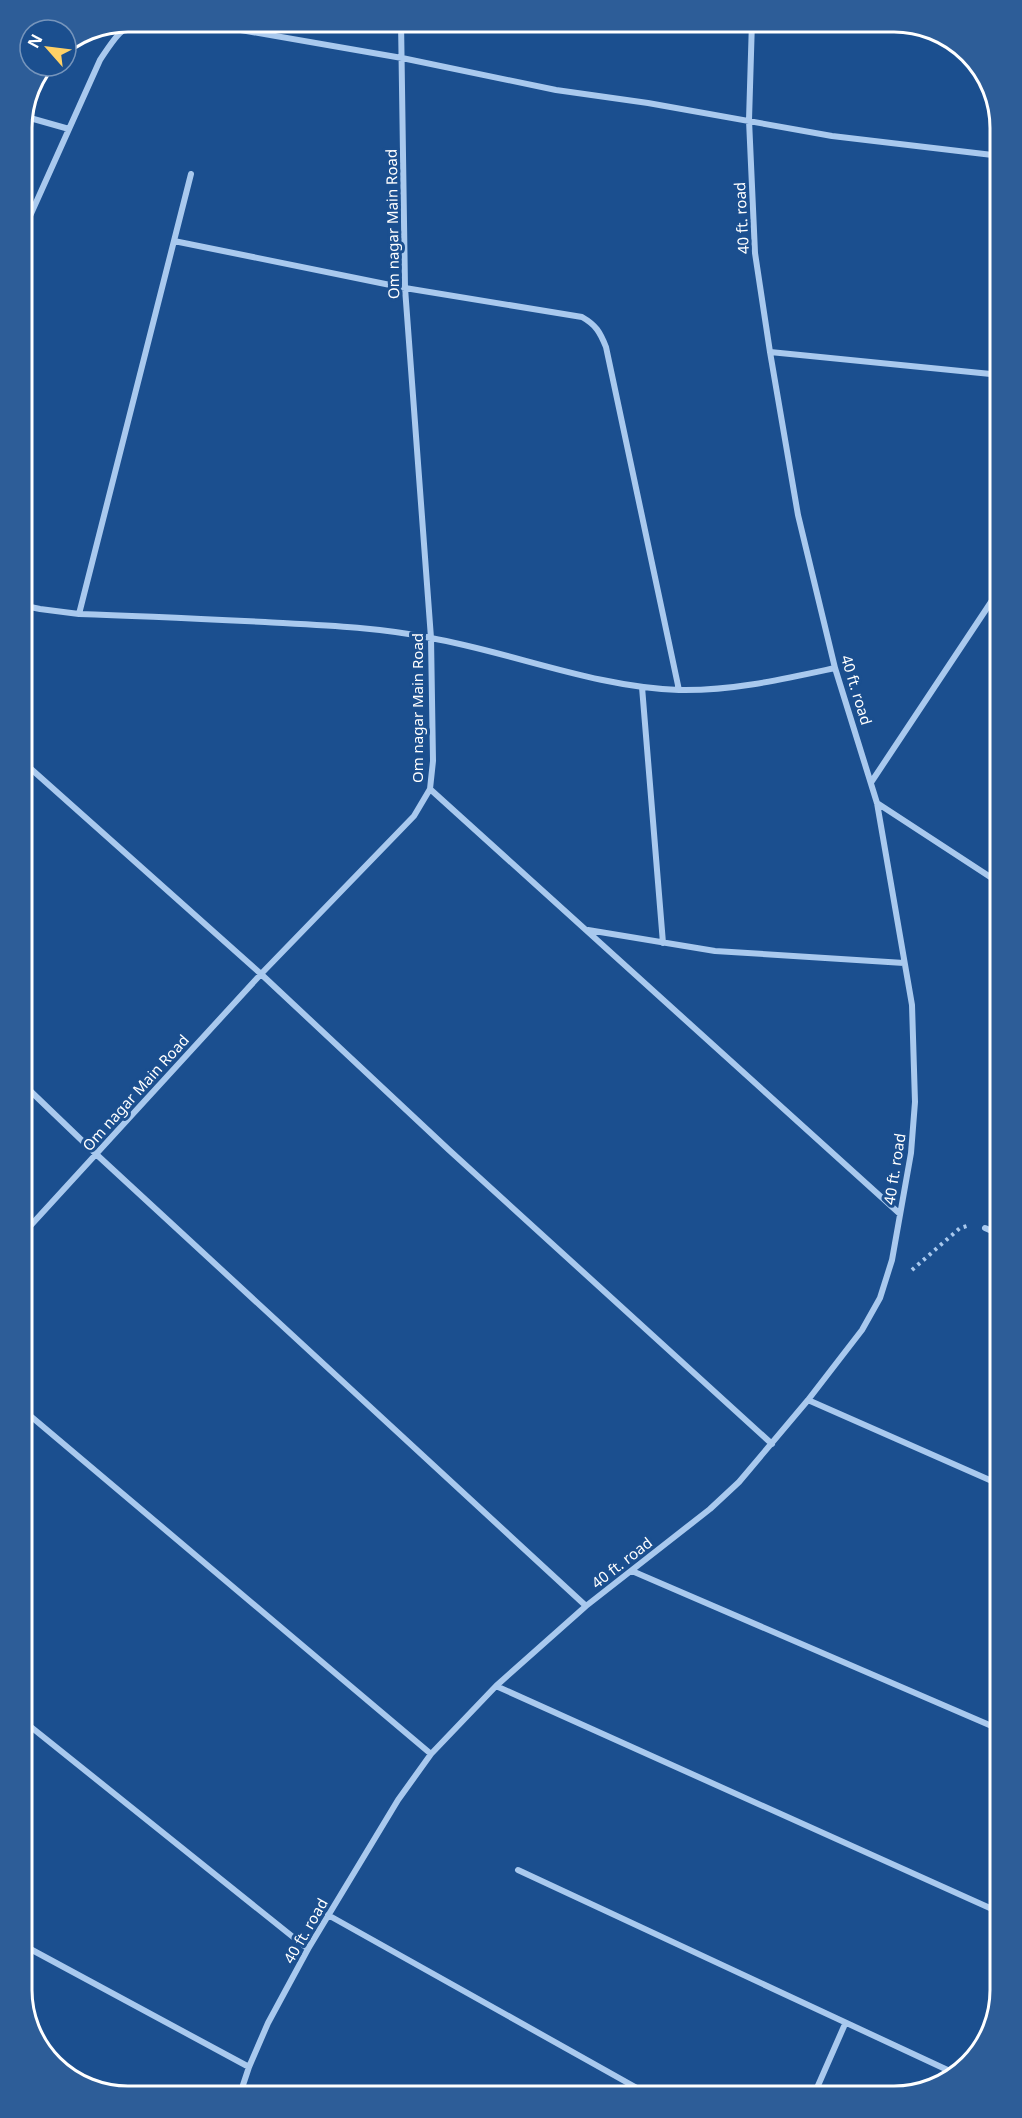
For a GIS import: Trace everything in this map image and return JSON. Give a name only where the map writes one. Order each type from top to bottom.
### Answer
[{"type":"street","points":[[32,211],[100,60],[114,38],[121,32]]},
{"type":"street","points":[[252,32],[402,58],[556,90],[648,103],[832,136],[990,155]]},
{"type":"street","points":[[401,32],[402,58]]},
{"type":"street","name":"40 ft. road","points":[[243,2086],[268,2023],[308,1949],[398,1800],[431,1754],[496,1686],[586,1606],[739,1482],[808,1400],[862,1330],[880,1298],[892,1260],[912,1153],[915,1102],[912,1005],[877,803],[836,668],[798,515],[770,352],[755,253],[749,120],[752,32]]},
{"type":"street","name":"Om nagar Main Road","points":[[32,1224],[261,974],[414,816],[430,789],[433,761],[431,638],[405,288],[402,58]]},
{"type":"street","points":[[32,119],[69,129]]},
{"type":"street","points":[[79,614],[191,174]]},
{"type":"street","points":[[174,241],[405,288],[582,317],[593,323],[600,332],[606,347],[679,690]]},
{"type":"street","points":[[770,352],[990,374]]},
{"type":"street","points":[[872,781],[990,604]]},
{"type":"street","points":[[32,607],[79,614],[375,630],[431,638],[595,678],[642,687],[679,690],[715,689],[765,683],[836,668]]},
{"type":"street","points":[[642,687],[663,942]]},
{"type":"street","points":[[32,770],[261,974],[449,1150],[772,1444]]},
{"type":"street","points":[[430,789],[900,1214]]},
{"type":"street","points":[[877,803],[990,877]]},
{"type":"street","points":[[586,930],[716,951],[904,963]]},
{"type":"street","points":[[32,1093],[586,1606]]},
{"type":"street","points":[[985,1228],[990,1230]]},
{"type":"street","points":[[808,1400],[990,1480]]},
{"type":"street","points":[[32,1417],[431,1754]]},
{"type":"street","points":[[632,1571],[990,1725]]},
{"type":"street","points":[[496,1686],[990,1907]]},
{"type":"street","points":[[32,1728],[308,1949]]},
{"type":"street","points":[[518,1870],[948,2070]]},
{"type":"street","points":[[328,1915],[633,2086]]},
{"type":"street","points":[[32,1950],[249,2067]]},
{"type":"street","points":[[818,2086],[846,2024]]},
{"type":"path","points":[[911,1271],[960,1228],[972,1225],[985,1228]]}]
